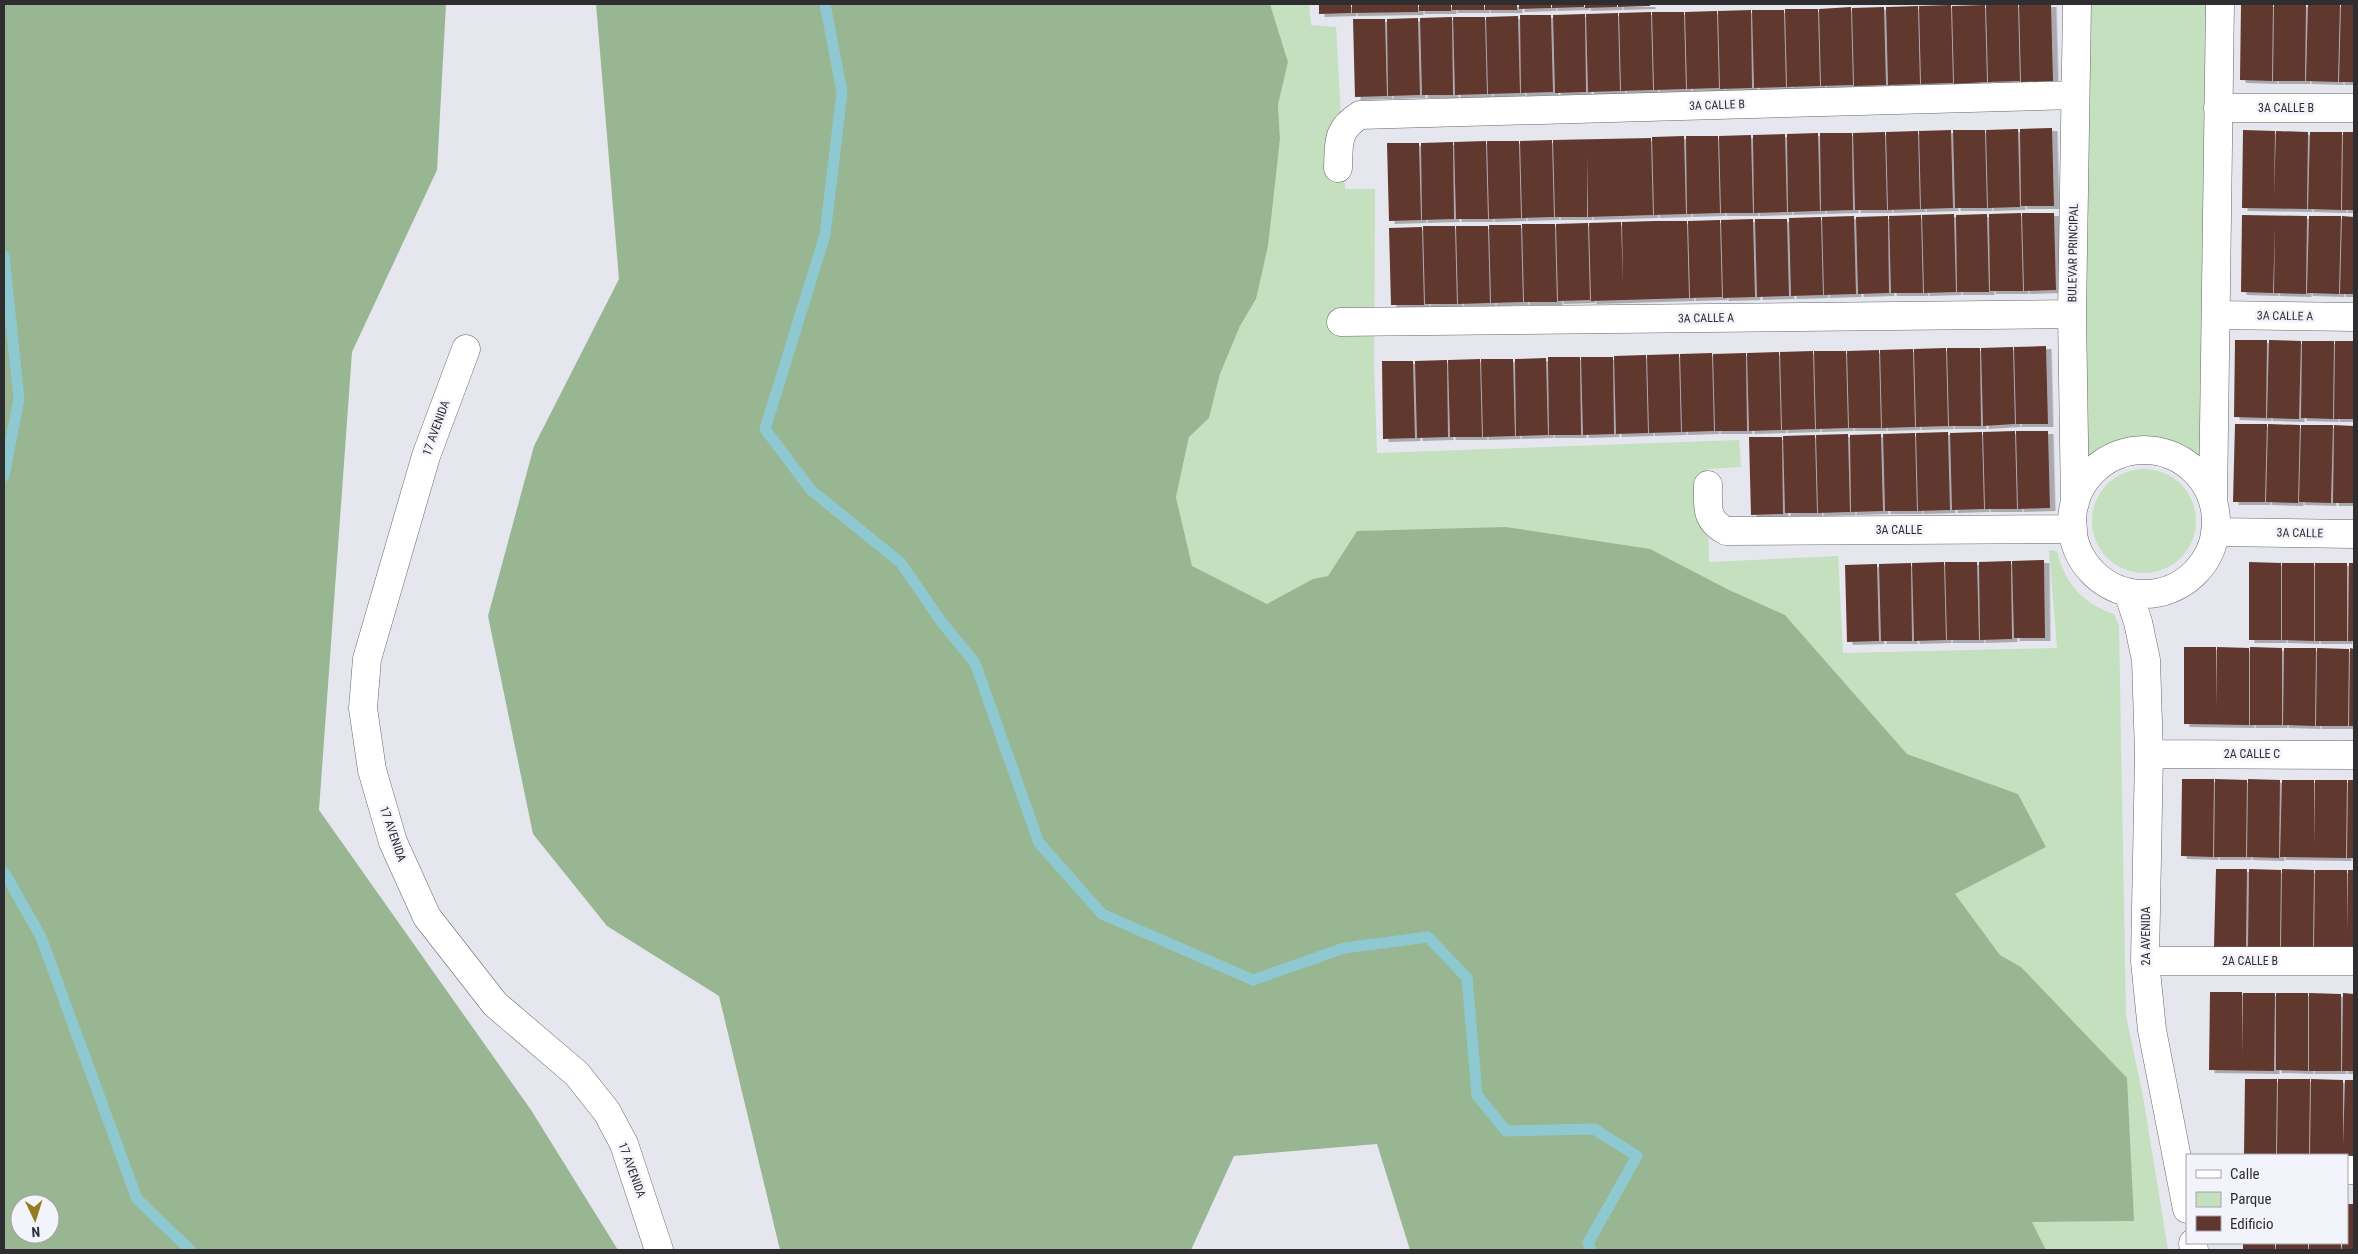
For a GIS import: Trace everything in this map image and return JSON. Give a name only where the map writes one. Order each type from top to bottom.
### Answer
[{"type":"street","name":"BULEVAR PRINCIPAL","points":[[2074,516],[2072,314],[2074,95],[2077,4]]},
{"type":"street","points":[[2213,499],[2197,473],[2185,463],[2172,456],[2142,450],[2127,452],[2100,465],[2080,489],[2074,516],[2078,551],[2087,565],[2112,586],[2128,592],[2145,594],[2170,589],[2192,576],[2212,544],[2216,519],[2213,499],[2220,4]]},
{"type":"street","name":"3A CALLE B","points":[[1338,168],[1339,138],[1346,124],[1360,115],[2074,95]]},
{"type":"street","name":"3A CALLE B","points":[[2218,108],[2354,108]]},
{"type":"street","name":"3A CALLE A","points":[[1341,322],[2072,314]]},
{"type":"street","name":"3A CALLE A","points":[[2216,315],[2354,318]]},
{"type":"street","name":"17 AVENIDA","points":[[466,349],[426,456],[367,659],[363,708],[372,770],[394,842],[426,917],[495,1004],[577,1074],[606,1112],[624,1144],[659,1250]]},
{"type":"street","name":"3A CALLE","points":[[1708,485],[1708,511],[1714,524],[1726,531],[2074,516]]},
{"type":"street","name":"3A CALLE","points":[[2215,532],[2354,534]]},
{"type":"street","name":"2A AVENIDA","points":[[2146,660],[2153,624],[2160,604],[2170,589]]},
{"type":"street","name":"2A AVENIDA","points":[[2128,592],[2138,622],[2146,660],[2149,754],[2145,960],[2152,1030],[2183,1171],[2186,1200]]},
{"type":"street","name":"2A CALLE C","points":[[2149,754],[2354,755]]},
{"type":"street","name":"2A CALLE B","points":[[2145,960],[2354,961]]},
{"type":"green space","points":[[4,4],[446,4],[437,170],[352,352],[319,810],[531,1110],[618,1250],[4,1250]]},
{"type":"green space","points":[[596,4],[1270,4],[1288,62],[1278,105],[1280,139],[1268,246],[1256,299],[1240,326],[1220,374],[1209,418],[1189,437],[1176,497],[1192,566],[1267,604],[1313,579],[1328,576],[1357,531],[1506,527],[1650,549],[1727,589],[1785,615],[1907,754],[2018,794],[2046,847],[1955,894],[2000,955],[2021,967],[2127,1078],[2134,1221],[2032,1222],[2046,1250],[1410,1250],[1377,1144],[1234,1156],[1191,1250],[780,1250],[719,996],[607,926],[533,834],[488,616],[534,446],[619,279]]},
{"type":"green space","points":[[1270,4],[1309,4],[1311,25],[1336,27],[1345,189],[1375,189],[1374,366],[1377,453],[1739,440],[1741,467],[1707,469],[1709,562],[1838,556],[1843,653],[2057,648],[2049,550],[2057,551],[2065,574],[2076,591],[2092,604],[2114,614],[2119,626],[2126,1016],[2143,1096],[2168,1250],[2046,1250],[2032,1222],[2134,1221],[2021,967],[2000,955],[1955,894],[2046,847],[2018,794],[1907,754],[1785,615],[1727,589],[1357,531],[1328,576],[1313,579],[1267,604],[1192,567],[1176,497],[1189,437],[1209,418],[1220,374],[1240,326],[1256,299],[1280,139],[1278,105],[1288,62]]},
{"type":"green space","points":[[2077,4],[2220,4],[2206,485],[2192,469],[2177,458],[2160,452],[2143,450],[2125,453],[2109,461],[2093,473],[2080,489]]},
{"type":"green space","points":[[2144,469],[2164,473],[2181,484],[2192,501],[2196,521],[2192,541],[2181,558],[2164,569],[2144,573],[2124,569],[2107,558],[2096,541],[2092,521],[2096,501],[2107,484],[2124,473]]},
{"type":"building","points":[[1319,4],[1351,4],[1351,13],[1319,14]]},
{"type":"building","points":[[1352,4],[1418,4],[1418,12],[1352,13]]},
{"type":"building","points":[[1419,4],[1451,4],[1451,11],[1419,11]]},
{"type":"building","points":[[1452,4],[1484,4],[1484,10],[1452,10]]},
{"type":"building","points":[[1485,4],[1517,4],[1517,10],[1485,10]]},
{"type":"building","points":[[1519,4],[1551,4],[1551,8],[1519,9]]},
{"type":"building","points":[[1552,4],[1584,4],[1584,7],[1552,8]]},
{"type":"building","points":[[1585,4],[1617,4],[1617,7],[1585,8]]},
{"type":"building","points":[[1618,4],[1650,4],[1650,6],[1618,7]]},
{"type":"building","points":[[2018,4],[2020,81],[1988,82],[1986,5]]},
{"type":"building","points":[[2019,4],[2051,4],[2053,81],[2021,82]]},
{"type":"building","points":[[2241,4],[2273,4],[2272,81],[2240,80]]},
{"type":"building","points":[[2274,4],[2306,4],[2305,81],[2273,81]]},
{"type":"building","points":[[2308,4],[2340,4],[2338,82],[2306,81]]},
{"type":"building","points":[[2341,4],[2354,4],[2354,82],[2339,82]]},
{"type":"building","points":[[1951,5],[1953,83],[1921,84],[1919,6]]},
{"type":"building","points":[[1985,5],[1987,82],[1954,84],[1952,6]]},
{"type":"building","points":[[1918,6],[1920,84],[1888,85],[1886,7]]},
{"type":"building","points":[[1851,7],[1853,85],[1821,86],[1819,9]]},
{"type":"building","points":[[1884,7],[1886,85],[1854,86],[1852,8]]},
{"type":"building","points":[[1785,9],[1818,9],[1820,86],[1787,87]]},
{"type":"building","points":[[1751,10],[1752,88],[1720,89],[1718,11]]},
{"type":"building","points":[[1752,10],[1784,10],[1786,87],[1754,88]]},
{"type":"building","points":[[1717,11],[1719,88],[1687,89],[1685,12]]},
{"type":"building","points":[[1651,12],[1653,90],[1621,91],[1619,13]]},
{"type":"building","points":[[1652,12],[1684,12],[1686,89],[1654,90]]},
{"type":"building","points":[[1618,13],[1620,91],[1588,92],[1586,14]]},
{"type":"building","points":[[1585,14],[1586,92],[1555,93],[1553,15]]},
{"type":"building","points":[[1520,15],[1551,15],[1553,92],[1521,93]]},
{"type":"building","points":[[1518,16],[1520,93],[1488,94],[1486,17]]},
{"type":"building","points":[[1452,17],[1453,95],[1422,95],[1420,18]]},
{"type":"building","points":[[1453,17],[1485,17],[1487,94],[1455,95]]},
{"type":"building","points":[[1418,18],[1420,95],[1388,96],[1387,19]]},
{"type":"building","points":[[1353,19],[1385,19],[1387,96],[1355,97]]},
{"type":"building","points":[[2052,128],[2054,206],[2021,206],[2020,129]]},
{"type":"building","points":[[2018,129],[2020,207],[1988,208],[1986,130]]},
{"type":"building","points":[[1951,130],[1953,208],[1921,209],[1919,131]]},
{"type":"building","points":[[1953,130],[1985,130],[1987,208],[1955,208]]},
{"type":"building","points":[[2243,130],[2275,131],[2274,198],[2276,131],[2308,132],[2307,209],[2242,208]]},
{"type":"building","points":[[1918,131],[1920,209],[1888,210],[1886,132]]},
{"type":"building","points":[[1885,132],[1887,210],[1855,210],[1853,133]]},
{"type":"building","points":[[2310,132],[2342,132],[2341,210],[2308,209]]},
{"type":"building","points":[[2343,132],[2354,132],[2354,210],[2342,210]]},
{"type":"building","points":[[1818,133],[1820,211],[1788,212],[1787,134]]},
{"type":"building","points":[[1820,133],[1852,133],[1853,210],[1821,211]]},
{"type":"building","points":[[1785,134],[1787,212],[1754,213],[1753,135]]},
{"type":"building","points":[[1751,135],[1753,213],[1721,213],[1719,136]]},
{"type":"building","points":[[1684,136],[1686,214],[1654,215],[1652,137]]},
{"type":"building","points":[[1686,136],[1718,136],[1720,213],[1687,214]]},
{"type":"building","points":[[1651,138],[1653,215],[1588,217],[1587,155],[1587,217],[1555,217],[1553,140]]},
{"type":"building","points":[[1552,140],[1554,217],[1522,218],[1520,141]]},
{"type":"building","points":[[1486,141],[1488,219],[1456,219],[1454,142]]},
{"type":"building","points":[[1487,141],[1519,141],[1521,218],[1489,219]]},
{"type":"building","points":[[1453,142],[1454,219],[1422,220],[1421,143]]},
{"type":"building","points":[[1387,143],[1419,143],[1421,220],[1389,221]]},
{"type":"building","points":[[2021,213],[2023,291],[1990,291],[1989,214]]},
{"type":"building","points":[[2022,213],[2054,213],[2056,290],[2024,291]]},
{"type":"building","points":[[1954,214],[1956,292],[1924,293],[1922,215]]},
{"type":"building","points":[[1987,214],[1989,292],[1957,292],[1956,215]]},
{"type":"building","points":[[1921,215],[1923,293],[1891,293],[1889,216]]},
{"type":"building","points":[[2242,215],[2307,216],[2306,294],[2274,293],[2275,226],[2273,293],[2241,292]]},
{"type":"building","points":[[1854,216],[1856,294],[1824,295],[1822,217]]},
{"type":"building","points":[[1888,216],[1889,293],[1858,294],[1856,217]]},
{"type":"building","points":[[2309,216],[2341,216],[2339,294],[2307,293]]},
{"type":"building","points":[[2342,216],[2354,217],[2354,294],[2340,294]]},
{"type":"building","points":[[1821,217],[1823,295],[1791,296],[1789,218]]},
{"type":"building","points":[[1753,219],[1755,297],[1723,298],[1721,220]]},
{"type":"building","points":[[1755,219],[1787,219],[1789,296],[1757,297]]},
{"type":"building","points":[[1720,220],[1722,297],[1690,298],[1688,221]]},
{"type":"building","points":[[1687,221],[1689,298],[1591,301],[1589,223],[1621,222],[1623,284],[1622,222]]},
{"type":"building","points":[[1588,223],[1590,300],[1558,301],[1556,224]]},
{"type":"building","points":[[1522,224],[1555,224],[1557,302],[1524,302]]},
{"type":"building","points":[[1489,225],[1521,225],[1523,302],[1491,303]]},
{"type":"building","points":[[1423,226],[1455,226],[1457,304],[1425,304]]},
{"type":"building","points":[[1456,226],[1488,226],[1490,303],[1458,304]]},
{"type":"building","points":[[1422,227],[1424,305],[1391,305],[1389,228]]},
{"type":"building","points":[[2235,340],[2267,340],[2266,418],[2234,417]]},
{"type":"building","points":[[2269,340],[2301,341],[2299,419],[2267,418]]},
{"type":"building","points":[[2302,341],[2334,341],[2333,419],[2301,418]]},
{"type":"building","points":[[2335,341],[2354,341],[2354,419],[2334,419]]},
{"type":"building","points":[[2046,346],[2048,424],[2016,424],[2014,347]]},
{"type":"building","points":[[2013,347],[2015,424],[1983,426],[1981,348]]},
{"type":"building","points":[[1946,348],[1948,426],[1916,427],[1914,349]]},
{"type":"building","points":[[1947,348],[1980,348],[1981,426],[1949,426]]},
{"type":"building","points":[[1913,349],[1915,427],[1882,428],[1880,350]]},
{"type":"building","points":[[1879,350],[1881,428],[1849,428],[1847,351]]},
{"type":"building","points":[[1813,351],[1815,429],[1782,430],[1780,352]]},
{"type":"building","points":[[1814,351],[1846,351],[1848,428],[1816,429]]},
{"type":"building","points":[[1779,352],[1781,430],[1749,431],[1747,353]]},
{"type":"building","points":[[1712,353],[1714,431],[1682,432],[1680,354]]},
{"type":"building","points":[[1746,353],[1747,431],[1715,431],[1713,354]]},
{"type":"building","points":[[1679,354],[1681,432],[1649,433],[1647,355]]},
{"type":"building","points":[[1646,355],[1648,433],[1616,434],[1614,356]]},
{"type":"building","points":[[1548,357],[1580,357],[1581,435],[1549,435]]},
{"type":"building","points":[[1581,357],[1613,357],[1614,434],[1583,435]]},
{"type":"building","points":[[1546,358],[1548,435],[1516,436],[1515,359]]},
{"type":"building","points":[[1480,359],[1482,437],[1450,437],[1448,360]]},
{"type":"building","points":[[1481,359],[1513,359],[1515,436],[1483,437]]},
{"type":"building","points":[[1447,360],[1448,437],[1417,438],[1415,361]]},
{"type":"building","points":[[1382,361],[1413,361],[1415,438],[1383,439]]},
{"type":"building","points":[[2235,424],[2267,424],[2265,502],[2233,502]]},
{"type":"building","points":[[2268,424],[2300,425],[2298,503],[2266,502]]},
{"type":"building","points":[[2301,425],[2333,425],[2331,503],[2299,502]]},
{"type":"building","points":[[2334,425],[2354,426],[2354,503],[2333,503]]},
{"type":"building","points":[[2015,431],[2017,509],[1985,509],[1983,432]]},
{"type":"building","points":[[2016,431],[2048,431],[2050,508],[2018,509]]},
{"type":"building","points":[[1948,432],[1950,510],[1918,511],[1916,433]]},
{"type":"building","points":[[1982,432],[1984,509],[1952,510],[1950,433]]},
{"type":"building","points":[[1915,433],[1917,511],[1885,511],[1883,434]]},
{"type":"building","points":[[1848,434],[1850,512],[1818,513],[1816,435]]},
{"type":"building","points":[[1881,434],[1883,511],[1851,512],[1850,435]]},
{"type":"building","points":[[1815,435],[1817,513],[1785,513],[1783,436]]},
{"type":"building","points":[[1749,437],[1782,437],[1783,514],[1751,515]]},
{"type":"building","points":[[2044,560],[2045,638],[2014,638],[2012,561]]},
{"type":"building","points":[[2011,561],[2012,639],[1980,640],[1979,562]]},
{"type":"building","points":[[1944,562],[1946,640],[1914,641],[1912,563]]},
{"type":"building","points":[[1945,562],[1977,562],[1979,640],[1947,640]]},
{"type":"building","points":[[2249,562],[2281,563],[2281,640],[2249,640]]},
{"type":"building","points":[[1911,563],[1912,641],[1881,641],[1879,564]]},
{"type":"building","points":[[2282,563],[2314,563],[2314,641],[2282,640]]},
{"type":"building","points":[[2315,563],[2347,563],[2347,641],[2315,641]]},
{"type":"building","points":[[2349,563],[2354,563],[2354,641],[2348,641]]},
{"type":"building","points":[[1877,564],[1879,641],[1847,642],[1845,565]]},
{"type":"building","points":[[2184,647],[2216,647],[2216,709],[2217,647],[2249,648],[2249,725],[2184,724]]},
{"type":"building","points":[[2250,647],[2282,648],[2282,725],[2250,725]]},
{"type":"building","points":[[2284,648],[2316,648],[2315,726],[2283,725]]},
{"type":"building","points":[[2317,648],[2349,649],[2348,726],[2316,726]]},
{"type":"building","points":[[2350,648],[2354,649],[2354,726],[2349,726]]},
{"type":"building","points":[[2182,779],[2214,779],[2213,857],[2181,856]]},
{"type":"building","points":[[2215,779],[2247,780],[2246,857],[2214,857]]},
{"type":"building","points":[[2248,779],[2280,780],[2279,858],[2247,857]]},
{"type":"building","points":[[2282,780],[2314,780],[2314,847],[2315,780],[2347,780],[2346,858],[2280,857]]},
{"type":"building","points":[[2348,780],[2354,780],[2354,858],[2347,858]]},
{"type":"building","points":[[2216,869],[2247,869],[2246,947],[2214,947]]},
{"type":"building","points":[[2249,869],[2281,870],[2280,947],[2248,947]]},
{"type":"building","points":[[2282,869],[2314,870],[2313,947],[2281,947]]},
{"type":"building","points":[[2315,870],[2347,870],[2347,933],[2348,870],[2354,870],[2354,948],[2314,947]]},
{"type":"building","points":[[2210,992],[2242,992],[2242,1056],[2243,993],[2275,993],[2274,1071],[2209,1070]]},
{"type":"building","points":[[2276,993],[2308,993],[2308,1071],[2276,1070]]},
{"type":"building","points":[[2309,993],[2341,994],[2341,1071],[2309,1071]]},
{"type":"building","points":[[2343,993],[2354,994],[2354,1071],[2342,1071]]},
{"type":"building","points":[[2245,1079],[2277,1079],[2276,1154],[2244,1154]]},
{"type":"building","points":[[2278,1079],[2310,1079],[2309,1154],[2277,1154]]},
{"type":"building","points":[[2311,1079],[2343,1080],[2343,1146],[2345,1080],[2354,1080],[2354,1158],[2348,1158],[2348,1154],[2310,1154]]},
{"type":"building","points":[[2348,1204],[2354,1204],[2354,1250],[2342,1250],[2342,1244],[2348,1244]]},
{"type":"building","points":[[2243,1244],[2275,1244],[2275,1250],[2243,1250]]},
{"type":"building","points":[[2276,1244],[2308,1244],[2308,1250],[2276,1250]]},
{"type":"building","points":[[2309,1244],[2341,1244],[2341,1250],[2309,1250]]},
{"type":"waterway","points":[[825,4],[842,92],[825,235],[765,429],[811,490],[901,563],[940,620],[975,663],[1039,843],[1102,914],[1253,980],[1344,948],[1428,937],[1467,978],[1477,1095],[1506,1131],[1594,1129],[1637,1156],[1588,1243],[1591,1250]]},
{"type":"waterway","points":[[4,256],[19,399],[4,476]]},
{"type":"waterway","points":[[4,872],[41,937],[137,1199],[190,1250]]}]
